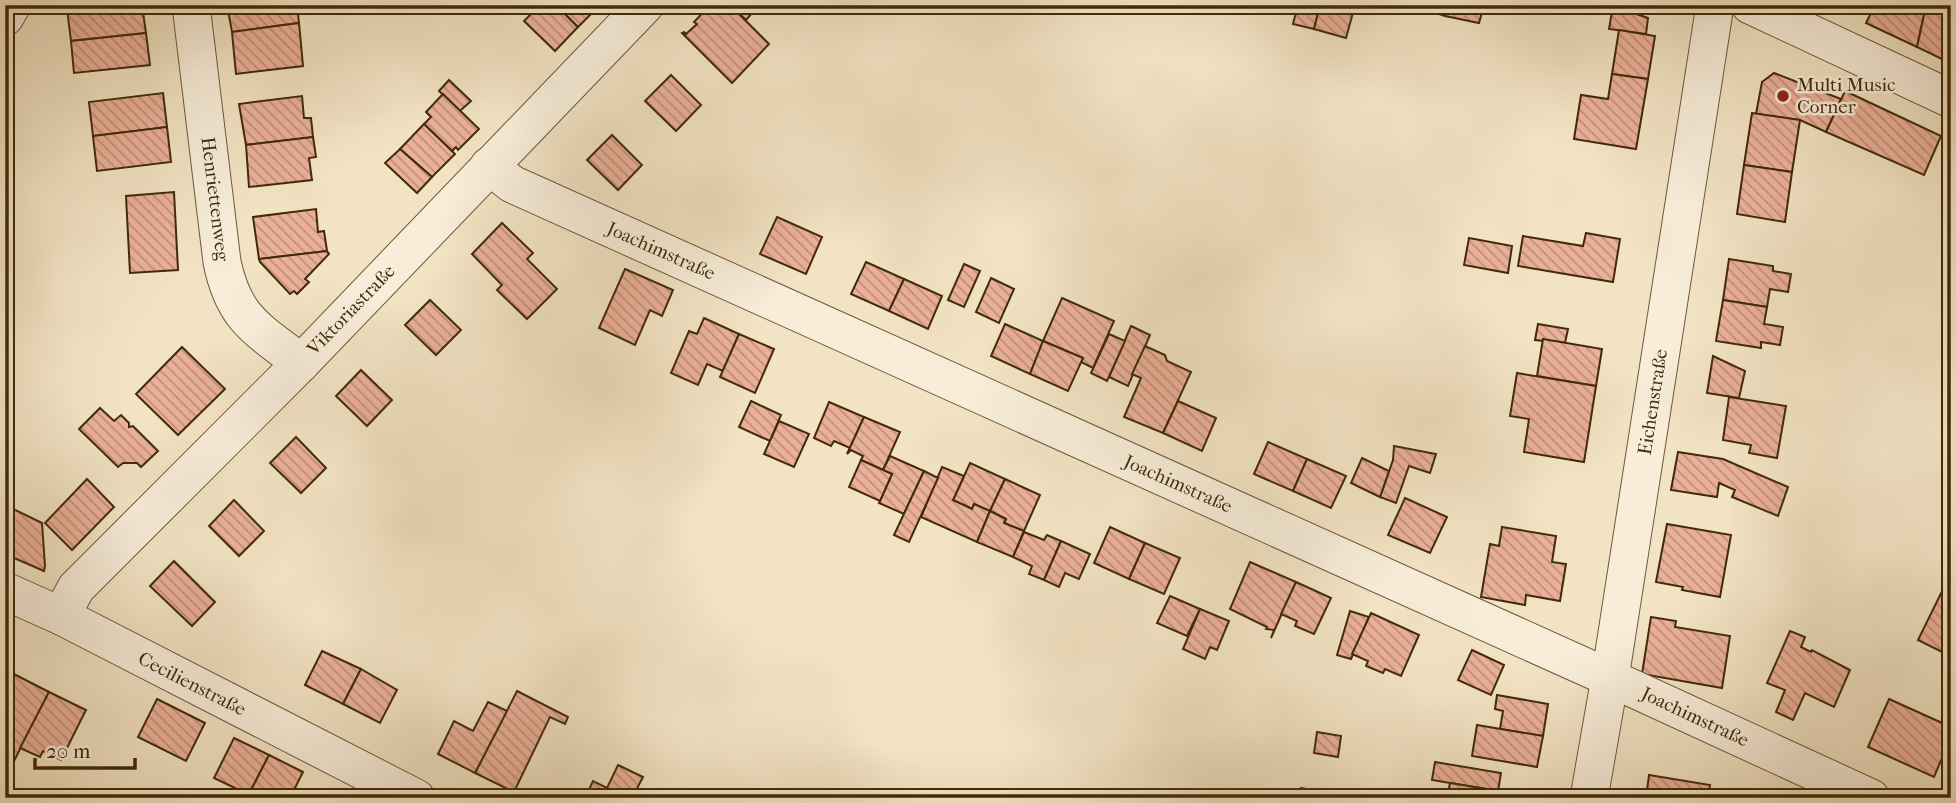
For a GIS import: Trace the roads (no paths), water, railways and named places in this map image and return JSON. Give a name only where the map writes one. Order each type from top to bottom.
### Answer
[{"type":"street","points":[[5,17],[12,5]]},
{"type":"street","name":"Henriettenweg","points":[[191,5],[222,262],[228,288],[240,312],[301,363]]},
{"type":"street","name":"Viktoriastraße","points":[[61,616],[76,588],[301,363],[645,5]]},
{"type":"street","name":"Eichenstraße","points":[[1589,798],[1715,5]]},
{"type":"street","points":[[1750,5],[1951,99]]},
{"type":"street","name":"Joachimstraße","points":[[489,166],[524,190],[1871,798]]},
{"type":"street","name":"Cecilienstraße","points":[[5,591],[61,616],[416,798]]},
{"type":"place","name":"Multi Music Corner","points":[[1783,96]]}]
